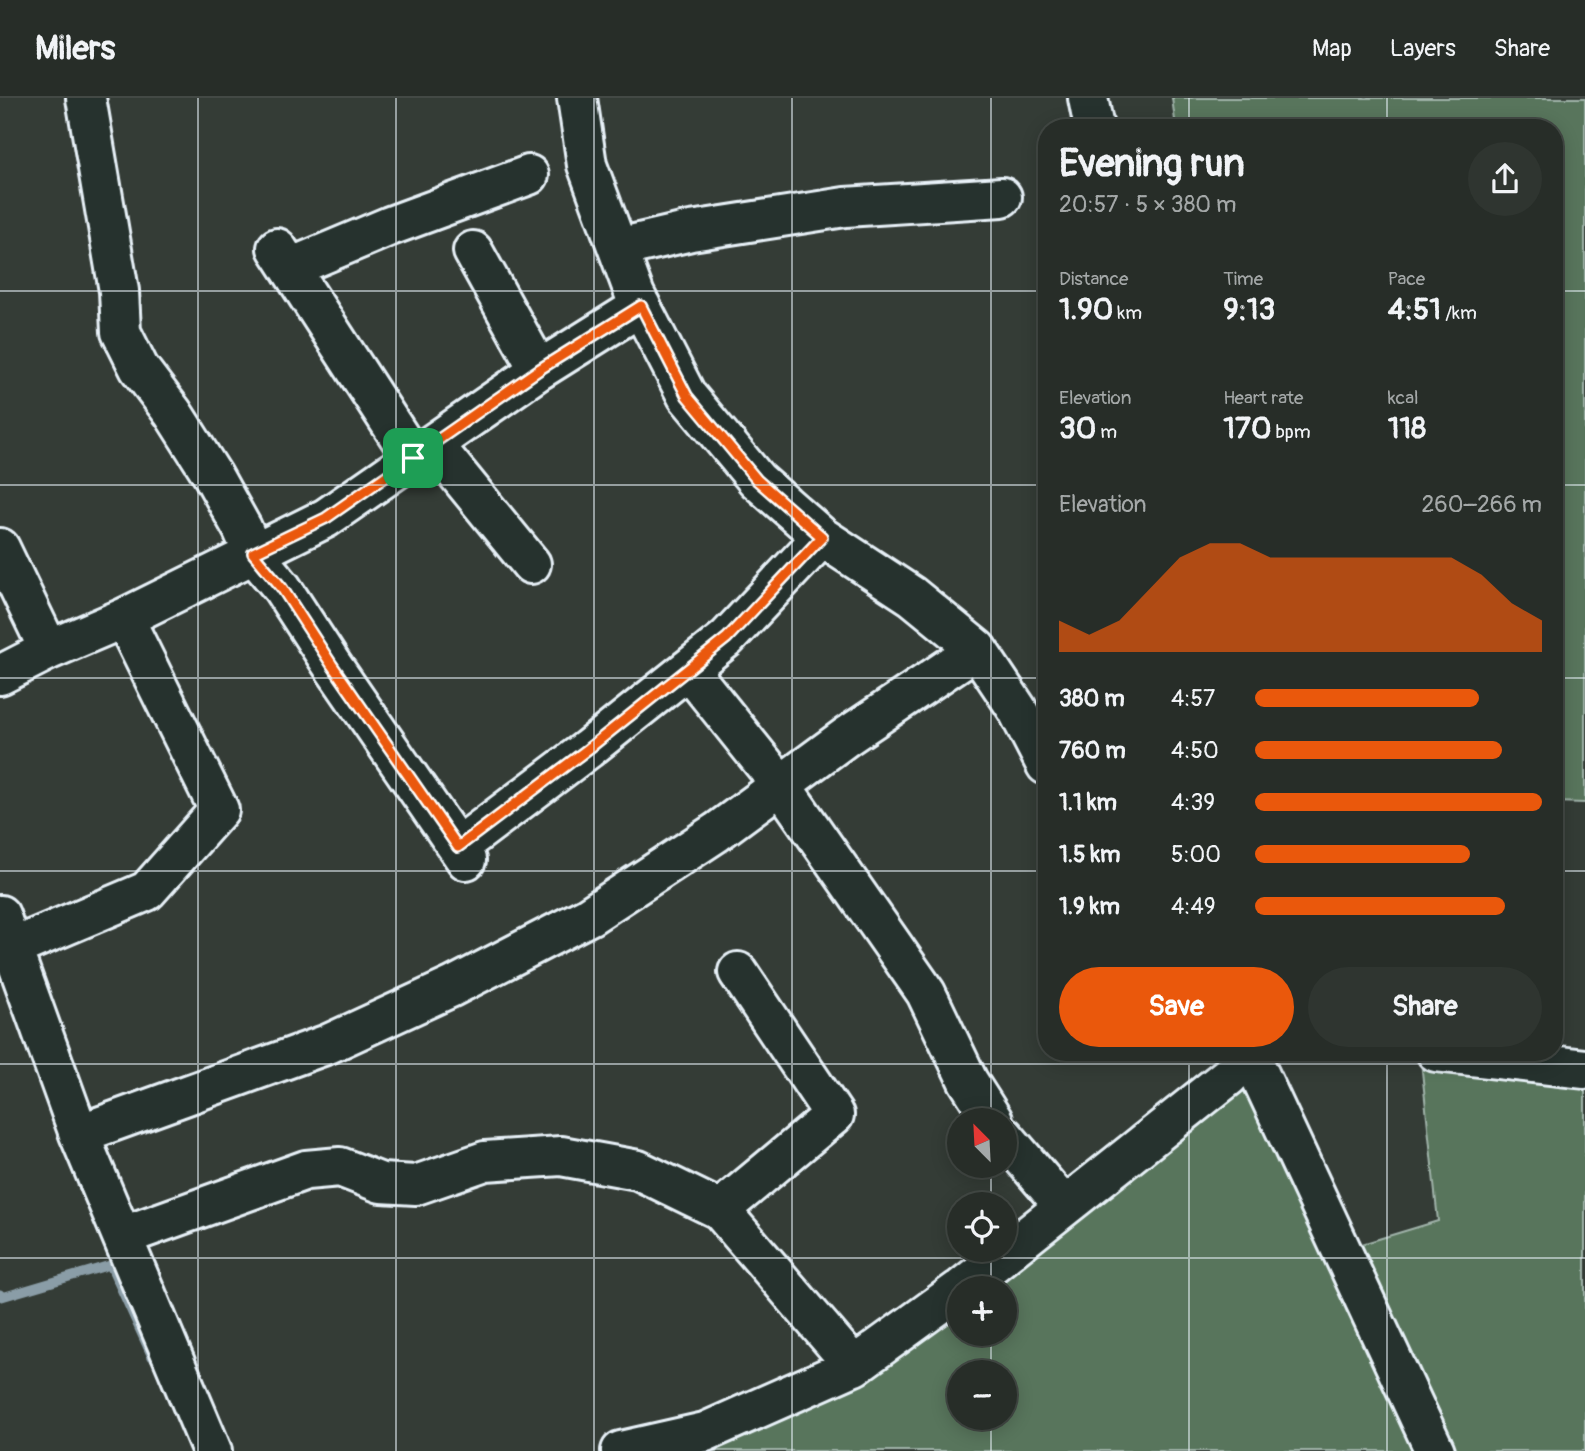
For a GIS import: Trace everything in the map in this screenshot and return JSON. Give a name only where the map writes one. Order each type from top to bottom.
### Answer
[{"type":"street","points":[[577,98],[587,165],[641,306],[687,396],[757,480],[822,537],[852,554],[912,596],[977,649],[1017,709],[1038,750]]},
{"type":"street","points":[[1088,98],[1092,119]]},
{"type":"street","points":[[92,99],[121,332],[139,368],[173,413],[213,476],[253,553],[282,588],[462,853],[727,638],[822,537]]},
{"type":"street","points":[[529,175],[390,226],[284,258],[423,451],[531,564]]},
{"type":"street","points":[[618,248],[691,232],[845,207],[1002,197]]},
{"type":"street","points":[[473,251],[540,369]]},
{"type":"street","points":[[0,675],[49,650],[124,618],[326,518],[540,369],[641,306]]},
{"type":"street","points":[[0,548],[49,650]]},
{"type":"street","points":[[124,618],[219,810],[147,891],[4,938],[79,1134],[212,1451]]},
{"type":"street","points":[[79,1134],[328,1044],[452,987],[589,916],[717,832],[846,737],[977,649]]},
{"type":"street","points":[[688,669],[780,785],[926,993],[968,1081],[985,1108]]},
{"type":"street","points":[[720,1210],[834,1115],[738,972]]},
{"type":"street","points":[[976,1276],[1229,1076],[1242,1061]]},
{"type":"street","points":[[1254,1061],[1434,1451]]},
{"type":"street","points":[[1515,1061],[1585,1069]]},
{"type":"street","points":[[1017,1151],[1064,1206]]},
{"type":"street","points":[[123,1236],[306,1170],[340,1167],[381,1183],[416,1185],[485,1161],[561,1156],[638,1170],[720,1210],[854,1366]]},
{"type":"street","points":[[621,1451],[705,1432],[854,1366],[947,1298]]},
{"type":"green space","points":[[1172,98],[1585,98],[1585,803],[1563,802],[1563,119],[1175,119]]},
{"type":"green space","points":[[1238,1061],[1253,1061],[1342,1250],[1438,1221],[1421,1061],[1513,1061],[1585,1068],[1585,1451],[625,1451],[854,1366],[947,1292],[947,1346],[1017,1346],[1017,1276],[967,1276],[985,1262],[1017,1262],[1017,1236]]},
{"type":"waterway","points":[[0,1294],[2,1297],[110,1265],[152,1357]]},
{"type":"route","points":[[641,306],[687,396],[757,480],[822,537],[727,638],[588,749],[458,847],[282,588],[253,553],[326,518],[413,458],[540,369],[641,306]]}]
